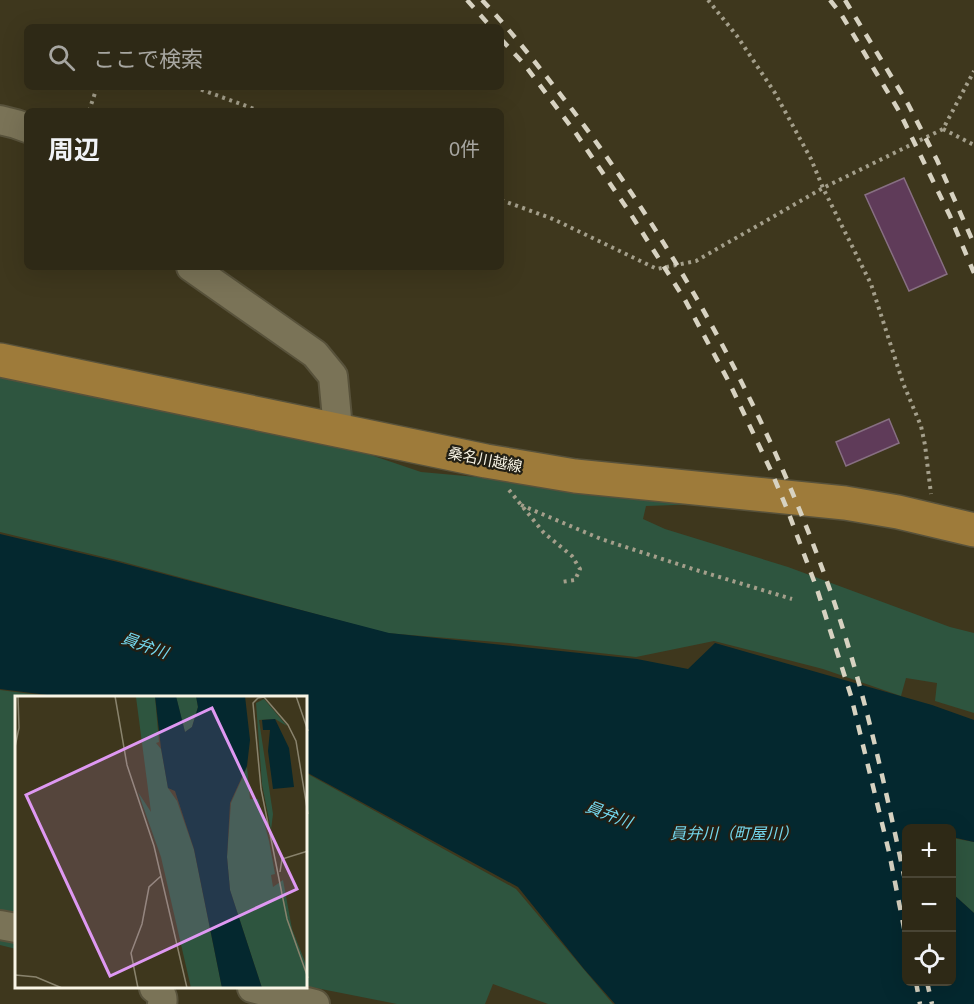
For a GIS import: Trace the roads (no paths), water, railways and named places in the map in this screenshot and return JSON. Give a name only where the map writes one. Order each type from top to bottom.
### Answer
[{"type":"main road","name":"桑名川越線","points":[[0,360],[486,461],[574,476],[845,503],[898,512],[974,530]]},
{"type":"street","points":[[0,120],[24,127]]},
{"type":"street","points":[[195,270],[315,354],[333,376],[338,429]]},
{"type":"street","points":[[0,924],[15,928]]},
{"type":"street","points":[[156,989],[161,993],[162,1004]]},
{"type":"street","points":[[259,989],[315,1004]]},
{"type":"water","name":"員弁川（町屋川）","points":[[0,534],[118,562],[389,633],[637,659],[688,669],[715,643],[932,705],[974,720],[974,842],[956,838],[956,824],[902,824],[902,986],[956,986],[956,897],[974,913],[974,1004],[615,1004],[518,887],[308,773],[308,696],[55,696],[0,689]]},
{"type":"railway","points":[[467,0],[488,24]]},
{"type":"railway","points":[[482,0],[503,24]]},
{"type":"railway","points":[[830,0],[841,14],[899,111],[950,216],[974,273]]},
{"type":"railway","points":[[845,0],[908,104],[937,160],[974,244]]},
{"type":"railway","points":[[504,25],[571,108],[650,221],[686,279],[751,400],[806,526],[842,626],[873,737],[904,878]]},
{"type":"railway","points":[[504,42],[524,64],[575,132],[685,300],[729,382],[772,473],[817,589],[851,696],[889,852],[905,932]]},
{"type":"railway","points":[[917,986],[920,1004]]},
{"type":"railway","points":[[928,986],[932,1004]]},
{"type":"water label","name":"員弁川","points":[[145,645]]},
{"type":"water label","name":"員弁川","points":[[609,814]]}]
